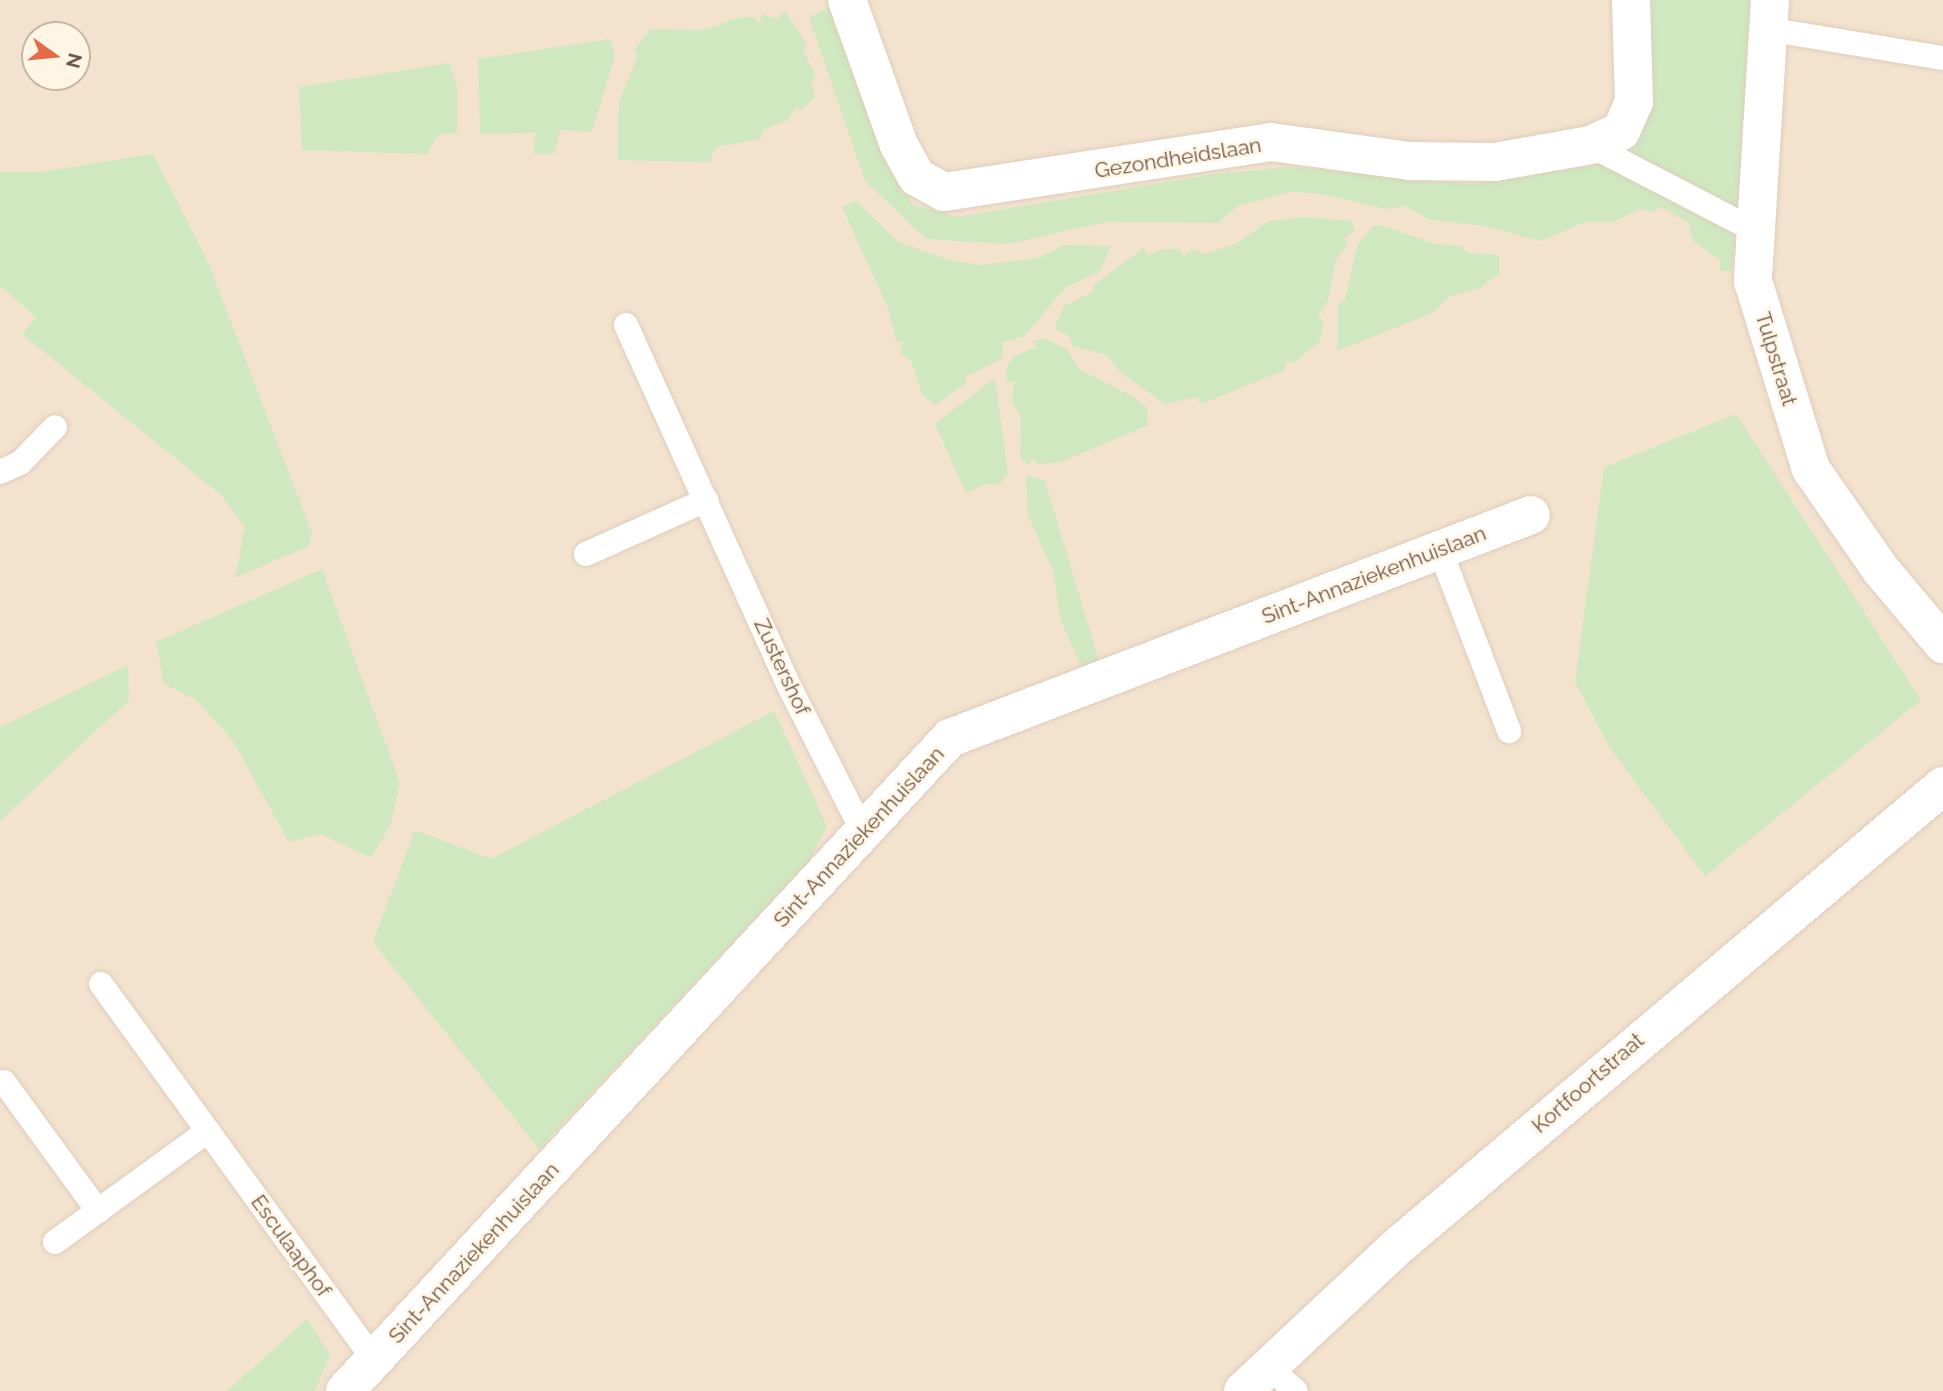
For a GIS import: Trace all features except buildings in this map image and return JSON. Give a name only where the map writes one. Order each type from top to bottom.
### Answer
[{"type":"street","name":"Gezondheidslaan","points":[[847,0],[900,145],[917,177],[944,192],[1271,142],[1410,162],[1495,162],[1590,145],[1621,131],[1634,102],[1632,0]]},
{"type":"street","name":"Tulpstraat","points":[[1768,14],[1752,281],[1811,469],[1881,570],[1943,644]]},
{"type":"street","name":"Sint-Annaziekenhuislaan","points":[[345,1391],[950,738],[1531,515]]},
{"type":"street","name":"Kortfoortstraat","points":[[1255,1379],[1409,1237],[1943,786]]},
{"type":"lane","name":"Tulpstraat","points":[[1768,14],[1943,58]]},
{"type":"lane","points":[[1590,145],[1756,231]]},
{"type":"lane","name":"Zustershof","points":[[626,325],[791,690],[863,832]]},
{"type":"lane","points":[[0,472],[20,463],[55,427]]},
{"type":"lane","points":[[586,554],[706,500]]},
{"type":"lane","points":[[1440,550],[1509,731]]},
{"type":"lane","name":"Esculaaphof","points":[[101,984],[374,1360]]},
{"type":"lane","points":[[4,1082],[98,1211]]},
{"type":"lane","points":[[55,1242],[208,1131]]},
{"type":"lane","points":[[1255,1379],[1296,1391]]},
{"type":"shaded area","points":[[0,0],[1943,0],[1943,1391],[0,1391]]},
{"type":"green space","points":[[1641,0],[1756,0],[1732,271],[1720,271],[1720,260],[1693,241],[1688,222],[1661,207],[1652,212],[1640,209],[1613,222],[1586,222],[1540,241],[1485,226],[1431,220],[1404,206],[1387,209],[1315,193],[1289,192],[1238,206],[1218,223],[1106,222],[1008,244],[926,239],[865,181],[809,17],[833,6],[888,167],[913,205],[958,217],[1215,174],[1286,167],[1472,184],[1610,163],[1644,133]]},
{"type":"green space","points":[[785,11],[807,45],[803,50],[816,76],[811,83],[815,97],[801,110],[796,107],[788,120],[763,130],[761,139],[716,147],[709,162],[617,160],[619,102],[637,58],[635,49],[651,29],[703,30],[741,17],[754,17],[759,24],[763,14],[777,19]]},
{"type":"green space","points":[[610,39],[615,55],[592,132],[560,130],[554,154],[533,154],[536,133],[480,134],[478,59]]},
{"type":"green space","points":[[449,63],[457,85],[457,133],[439,134],[427,154],[302,150],[299,87]]},
{"type":"green space","points":[[153,154],[208,262],[312,533],[309,546],[235,578],[245,528],[221,495],[22,334],[36,318],[0,285],[0,172],[41,172]]},
{"type":"green space","points":[[856,201],[898,242],[952,261],[981,265],[1039,258],[1064,245],[1111,246],[1100,271],[1065,288],[1023,337],[1002,343],[1003,358],[965,377],[966,383],[935,405],[922,394],[912,363],[900,352],[903,343],[896,341],[889,310],[842,207]]},
{"type":"green space","points":[[1302,217],[1352,221],[1354,232],[1344,238],[1348,244],[1336,260],[1328,300],[1319,314],[1324,324],[1319,342],[1295,362],[1285,362],[1285,370],[1201,404],[1197,397],[1165,404],[1120,372],[1108,356],[1072,345],[1070,336],[1054,329],[1064,306],[1093,292],[1094,285],[1143,248],[1148,255],[1163,249],[1180,249],[1183,256],[1195,249],[1205,254],[1237,243],[1269,221]]},
{"type":"green space","points":[[1381,225],[1435,244],[1461,246],[1467,253],[1499,255],[1499,274],[1480,288],[1451,296],[1432,313],[1337,351],[1338,305],[1345,300],[1357,246],[1373,226]]},
{"type":"green space","points":[[1044,338],[1067,349],[1079,369],[1136,398],[1147,409],[1148,425],[1059,463],[1038,464],[1033,459],[1028,465],[1020,458],[1021,417],[1012,402],[1014,381],[1007,382],[1006,368],[1014,356],[1037,347],[1032,341]]},
{"type":"green space","points":[[995,378],[1008,474],[999,485],[986,484],[966,493],[935,424]]},
{"type":"green space","points":[[1736,414],[1921,700],[1705,876],[1610,748],[1575,682],[1604,467]]},
{"type":"green space","points":[[1026,475],[1045,481],[1099,661],[1082,669],[1060,618],[1054,573],[1028,515]]},
{"type":"green space","points":[[322,569],[400,783],[390,826],[371,858],[321,834],[289,842],[233,741],[195,699],[164,684],[156,642]]},
{"type":"green space","points":[[128,665],[129,700],[0,821],[0,727]]},
{"type":"green space","points":[[774,711],[827,826],[809,861],[539,1149],[373,942],[415,830],[491,859]]},
{"type":"green space","points":[[307,1319],[330,1355],[315,1391],[227,1391]]}]
